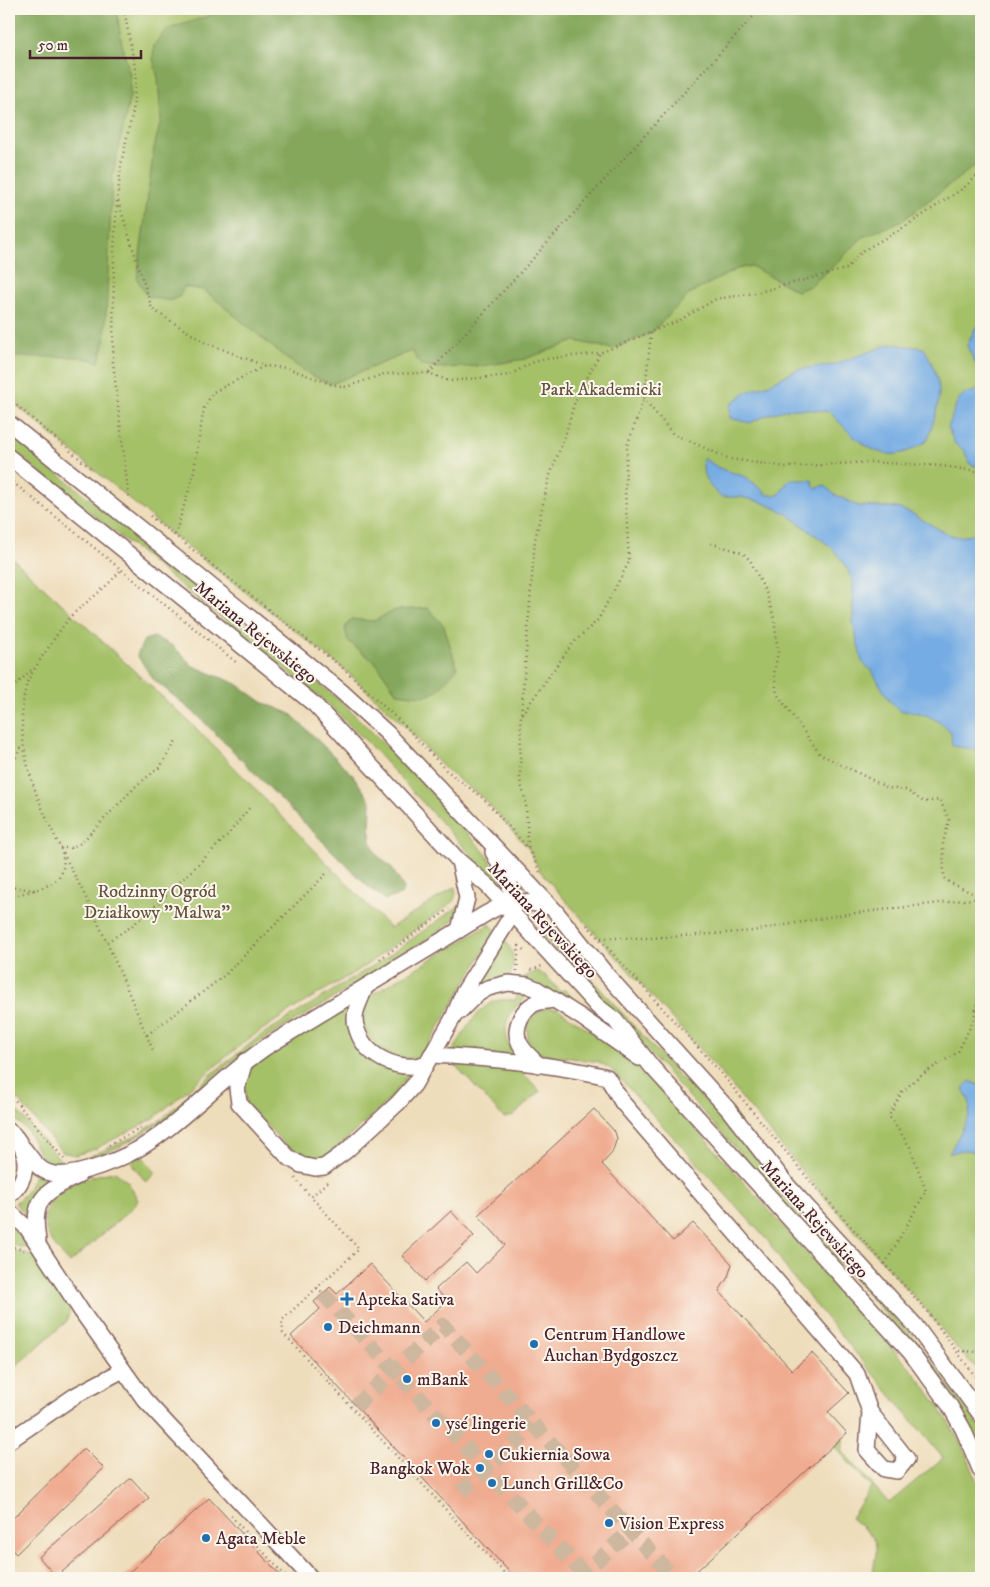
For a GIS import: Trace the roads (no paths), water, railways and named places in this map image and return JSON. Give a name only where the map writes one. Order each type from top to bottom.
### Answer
[{"type":"street","name":"Mariana Rejewskiego","points":[[9,423],[361,708],[387,733],[482,836],[512,864],[606,974],[728,1109],[788,1186],[914,1324],[981,1414]]},
{"type":"street","name":"Mariana Rejewskiego","points":[[9,457],[315,706],[345,735],[460,861],[510,906],[596,1006],[615,1020],[652,1067],[911,1353],[950,1406],[963,1429],[981,1472]]},
{"type":"street","points":[[245,1061],[237,1088],[239,1103],[288,1157],[301,1165],[315,1168],[331,1163],[398,1103],[414,1085],[453,1018],[463,994],[510,906],[510,884],[500,862],[482,836]]},
{"type":"street","points":[[459,930],[467,898],[460,861]]},
{"type":"street","points":[[38,1244],[35,1222],[41,1200],[47,1192],[150,1142],[245,1061],[459,930],[510,906],[529,902],[550,907]]},
{"type":"street","points":[[453,1018],[481,992],[495,985],[514,983],[537,989],[610,1036],[652,1067]]},
{"type":"street","points":[[365,988],[356,1012],[356,1026],[366,1044],[385,1062],[392,1065],[428,1060],[539,1065],[577,1069],[607,1077],[622,1102],[858,1374],[870,1412]]},
{"type":"street","points":[[539,1065],[524,1051],[519,1042],[518,1029],[522,1015],[531,1006],[538,1002],[555,1000]]},
{"type":"street","points":[[9,1131],[46,1172],[54,1174],[73,1173],[107,1162]]},
{"type":"street","points":[[9,1195],[21,1182],[25,1171],[23,1148]]},
{"type":"street","points":[[9,1211],[27,1228],[144,1399],[311,1578]]},
{"type":"street","points":[[9,1442],[76,1395],[123,1370]]},
{"type":"water","points":[[981,324],[981,375],[967,346],[975,328]]},
{"type":"water","points":[[890,344],[924,348],[936,374],[939,394],[936,415],[927,441],[912,449],[902,453],[891,454],[871,449],[844,428],[830,412],[807,409],[780,411],[750,423],[730,418],[730,405],[744,393],[769,384],[798,369],[833,365]]},
{"type":"water","points":[[981,387],[981,468],[970,464],[964,450],[955,444],[948,428],[960,398]]},
{"type":"water","points":[[703,458],[719,468],[746,477],[768,495],[779,495],[789,480],[812,480],[815,489],[824,485],[834,494],[858,506],[897,508],[911,513],[945,533],[958,537],[977,534],[981,537],[981,750],[952,746],[951,732],[939,722],[915,712],[900,711],[889,700],[872,671],[862,662],[853,623],[853,582],[845,564],[831,547],[786,513],[761,502],[741,497],[721,497],[712,488],[704,475]]},
{"type":"water","points":[[970,1081],[981,1086],[981,1156],[966,1150],[949,1154],[969,1116],[970,1103],[963,1088]]},
{"type":"tunnel","points":[[323,1294],[583,1573]]},
{"type":"tunnel","points":[[356,1406],[443,1325],[674,1578]]},
{"type":"tunnel","points":[[461,1492],[534,1426]]},
{"type":"tunnel","points":[[578,1578],[630,1531]]},
{"type":"place","name":"Apteka Sativa","points":[[347,1299]]},
{"type":"place","name":"Deichmann","points":[[328,1327]]},
{"type":"place","name":"Centrum Handlowe Auchan Bydgoszcz","points":[[534,1344]]},
{"type":"place","name":"mBank","points":[[407,1379]]},
{"type":"place","name":"ysé lingerie","points":[[436,1423]]},
{"type":"place","name":"Cukiernia Sowa","points":[[489,1454]]},
{"type":"place","name":"Bangkok Wok","points":[[480,1468]]},
{"type":"place","name":"Lunch Grill&Co","points":[[492,1483]]},
{"type":"place","name":"Vision Express","points":[[609,1523]]},
{"type":"place","name":"Agata Meble","points":[[206,1538]]},
{"type":"park label","name":"Park Akademicki","points":[[601,389]]},
{"type":"park label","name":"Rodzinny Ogród Działkowy \"Malwa\"","points":[[157,901]]}]
